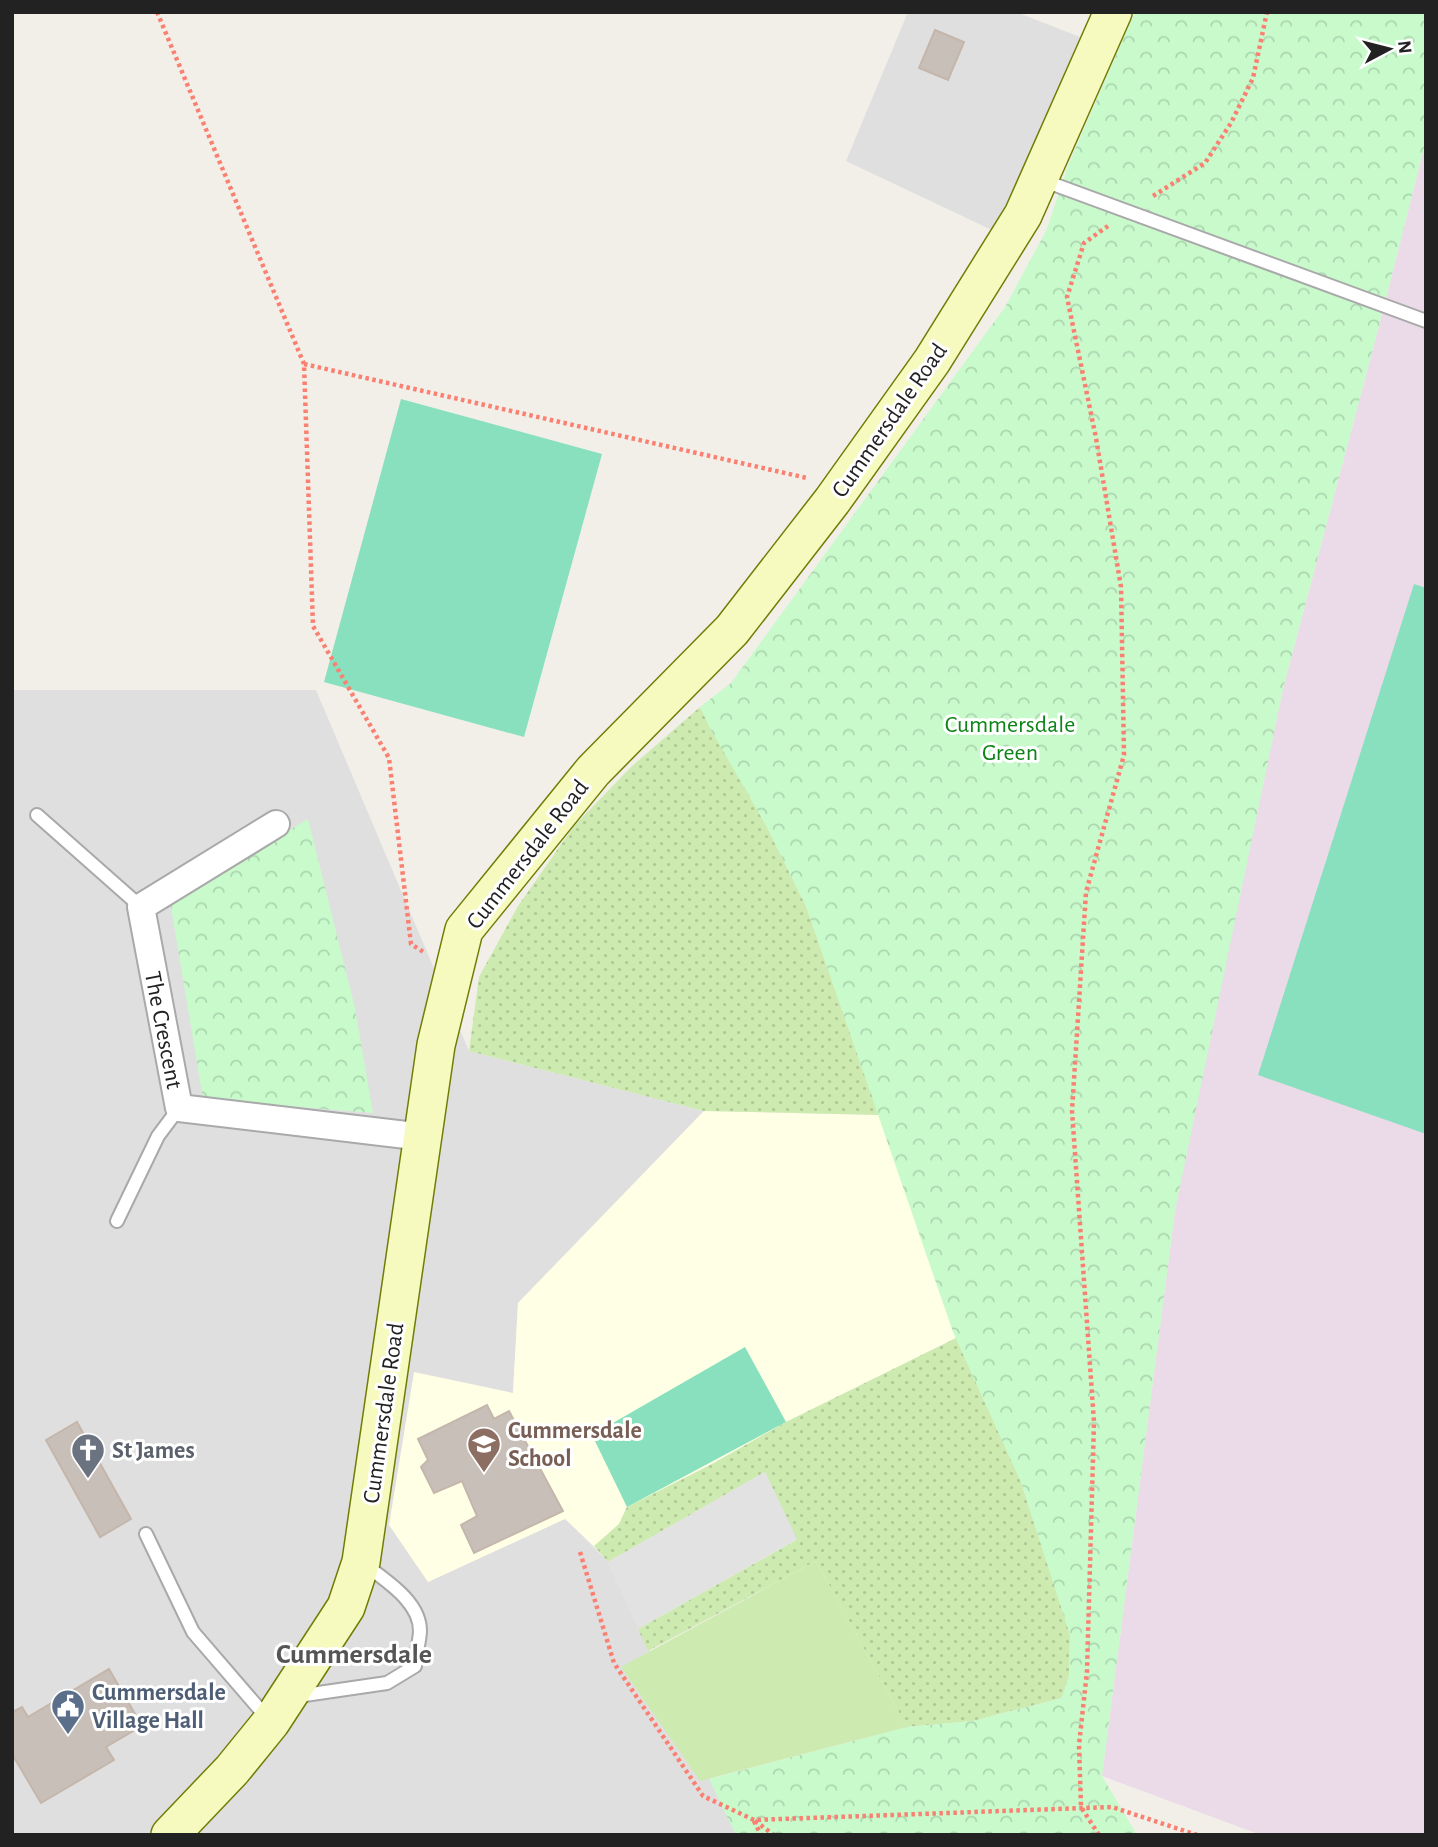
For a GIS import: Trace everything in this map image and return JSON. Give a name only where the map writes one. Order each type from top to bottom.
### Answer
[{"type":"street","name":"Cummersdale Road","points":[[170,1835],[232,1770],[279,1710],[346,1607],[361,1562],[436,1045],[464,930],[593,771],[732,630],[842,486],[939,350],[1023,215],[1113,12]]},
{"type":"street","points":[[141,907],[276,824]]},
{"type":"street","name":"The Crescent","points":[[141,907],[179,1108],[423,1137]]},
{"type":"lane","points":[[1039,179],[1426,321]]},
{"type":"lane","points":[[37,815],[141,907]]},
{"type":"lane","points":[[117,1221],[158,1136],[179,1108]]},
{"type":"lane","points":[[146,1534],[193,1632],[279,1710],[387,1682],[415,1666],[420,1629],[409,1602],[361,1562]]},
{"type":"path","points":[[157,12],[304,364],[313,626],[389,758],[411,944],[453,973]]},
{"type":"path","points":[[1099,1835],[1081,1807],[1079,1745],[1087,1671],[1094,1422],[1072,1111],[1086,892],[1124,755],[1121,587],[1096,438],[1067,297],[1084,243],[1205,163],[1231,123],[1252,78],[1268,12]]},
{"type":"path","points":[[304,364],[842,486]]},
{"type":"path","points":[[580,1552],[614,1663],[703,1796],[754,1820],[774,1835]]},
{"type":"path","points":[[754,1820],[1112,1807],[1197,1835]]},
{"type":"path","points":[[754,1820],[761,1835]]},
{"type":"shaded area","points":[[908,12],[1016,12],[1080,37],[996,232],[846,161]]},
{"type":"shaded area","points":[[1426,140],[1426,1835],[1261,1835],[1102,1776],[1175,1211],[1199,1089],[1283,689]]},
{"type":"shaded area","points":[[12,690],[316,690],[469,1051],[704,1111],[518,1303],[513,1393],[428,1582],[565,1518],[608,1562],[737,1835],[12,1835]]},
{"type":"shaded area","points":[[704,1111],[879,1115],[956,1338],[786,1422],[712,1464],[627,1507],[619,1524],[594,1546],[565,1519],[428,1582],[389,1525],[414,1372],[513,1393],[518,1303]]},
{"type":"shaded area","points":[[765,1472],[797,1539],[638,1629],[608,1562]]},
{"type":"green space","name":"Cummersdale Green","points":[[1135,12],[1426,12],[1426,140],[1283,689],[1175,1211],[1102,1776],[1137,1835],[736,1835],[709,1779],[907,1727],[973,1721],[1062,1698],[1069,1676],[1070,1635],[1021,1482],[953,1332],[806,906],[767,827],[700,707],[731,683],[1005,307],[1046,231],[1069,163]]},
{"type":"green space","points":[[401,399],[602,454],[524,737],[324,682]]},
{"type":"green space","points":[[1414,584],[1426,588],[1426,1134],[1258,1075]]},
{"type":"green space","points":[[700,707],[767,827],[806,906],[879,1115],[704,1111],[469,1051],[479,977],[518,906],[574,826],[631,767]]},
{"type":"green space","points":[[308,819],[355,1008],[373,1113],[203,1099],[170,901]]},
{"type":"green space","points":[[956,1338],[1021,1482],[1070,1634],[1069,1676],[1062,1698],[973,1721],[907,1727],[816,1561],[648,1651],[638,1629],[796,1540],[765,1472],[608,1562],[594,1546],[619,1524],[627,1507],[712,1464],[786,1422]]},
{"type":"green space","points":[[745,1347],[786,1422],[627,1507],[592,1435]]},
{"type":"green space","points":[[816,1561],[907,1727],[700,1781],[621,1667]]},
{"type":"building","points":[[935,30],[964,42],[948,80],[919,68]]},
{"type":"building","name":"Cummersdale School","points":[[487,1405],[494,1419],[509,1411],[563,1511],[474,1553],[461,1525],[477,1516],[462,1481],[434,1493],[421,1467],[428,1460],[418,1439]]},
{"type":"building","name":"St James","points":[[77,1422],[131,1519],[100,1537],[46,1440]]},
{"type":"building","name":"Cummersdale Village Hall","points":[[109,1669],[142,1726],[106,1747],[114,1760],[41,1803],[12,1754],[12,1712],[22,1707],[28,1717]]},
{"type":"place","name":"Cummersdale School","points":[[484,1474]]},
{"type":"place","name":"St James","points":[[88,1480]]},
{"type":"place","name":"Cummersdale Village Hall","points":[[68,1736]]},
{"type":"district","name":"Cummersdale","points":[[354,1653]]}]
